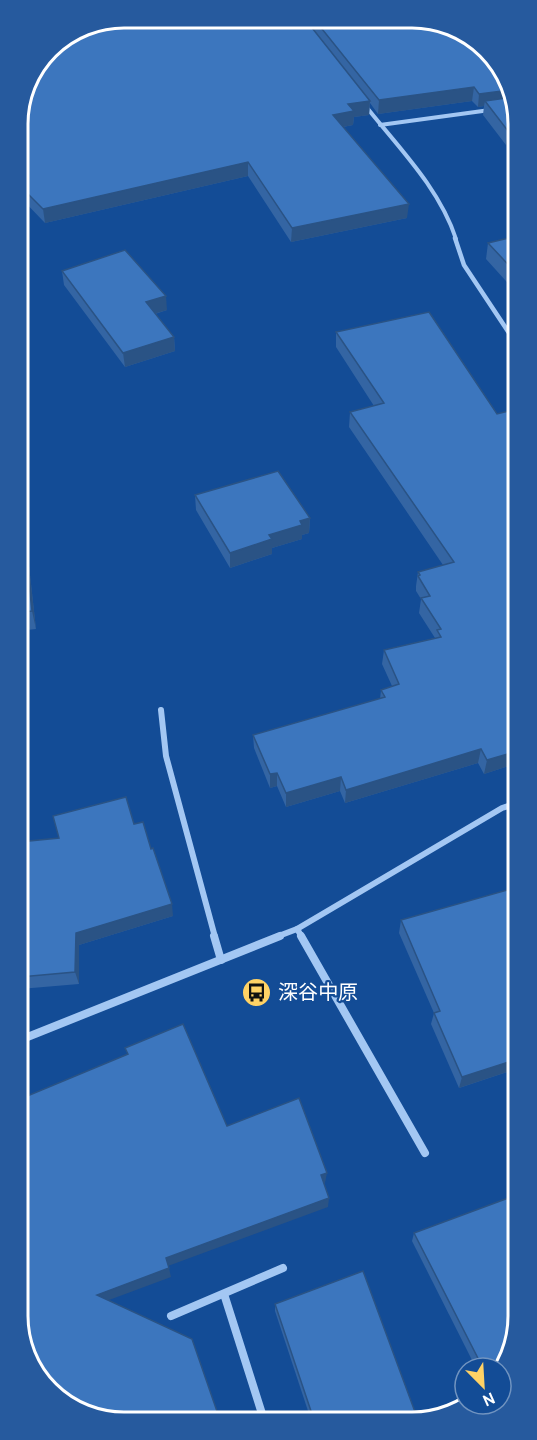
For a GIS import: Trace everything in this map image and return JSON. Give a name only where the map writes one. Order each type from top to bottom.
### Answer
[{"type":"street","points":[[361,99],[435,194],[449,218],[464,265],[508,332]]},
{"type":"street","points":[[380,125],[494,110]]},
{"type":"street","points":[[161,710],[166,756],[221,960]]},
{"type":"street","points":[[28,1037],[297,929],[508,806]]},
{"type":"street","points":[[297,929],[425,1153]]},
{"type":"street","points":[[171,1316],[283,1268]]},
{"type":"street","points":[[224,1294],[261,1412]]},
{"type":"building","points":[[124,28],[312,28],[370,101],[348,104],[354,111],[333,115],[409,204],[292,228],[248,162],[43,209],[29,195],[29,118],[36,88],[45,71],[71,45],[106,30]]},
{"type":"building","points":[[321,28],[412,28],[431,30],[455,38],[489,66],[502,91],[479,94],[474,87],[379,100]]},
{"type":"building","points":[[504,98],[508,131],[485,101]]},
{"type":"building","points":[[508,238],[508,264],[488,243]]},
{"type":"building","points":[[125,250],[166,296],[146,302],[174,337],[123,353],[62,271]]},
{"type":"building","points":[[429,312],[497,414],[508,411],[508,754],[487,760],[481,749],[346,790],[341,777],[286,793],[277,773],[270,774],[253,735],[385,697],[381,690],[399,684],[384,650],[441,637],[437,630],[441,629],[421,598],[430,596],[418,572],[454,562],[350,412],[384,403],[336,332]]},
{"type":"building","points":[[278,471],[310,518],[300,521],[302,525],[269,535],[272,539],[230,553],[195,495]]},
{"type":"building","points":[[29,581],[32,611],[29,611]]},
{"type":"building","points":[[126,797],[134,824],[143,822],[172,904],[76,933],[75,972],[28,976],[28,841],[59,838],[53,816]]},
{"type":"building","points":[[508,890],[508,1062],[462,1077],[434,1013],[440,1011],[401,920]]},
{"type":"building","points":[[183,1024],[227,1126],[299,1098],[327,1173],[321,1175],[329,1198],[166,1258],[169,1268],[97,1295],[192,1339],[217,1412],[124,1412],[106,1410],[76,1399],[48,1374],[38,1358],[30,1334],[28,1316],[28,1096],[128,1054],[125,1048]]},
{"type":"building","points":[[508,1198],[507,1334],[499,1356],[477,1356],[414,1233]]},
{"type":"building","points":[[363,1271],[415,1412],[311,1412],[275,1304]]},
{"type":"place","name":"深谷中原","points":[[257,992]]}]
